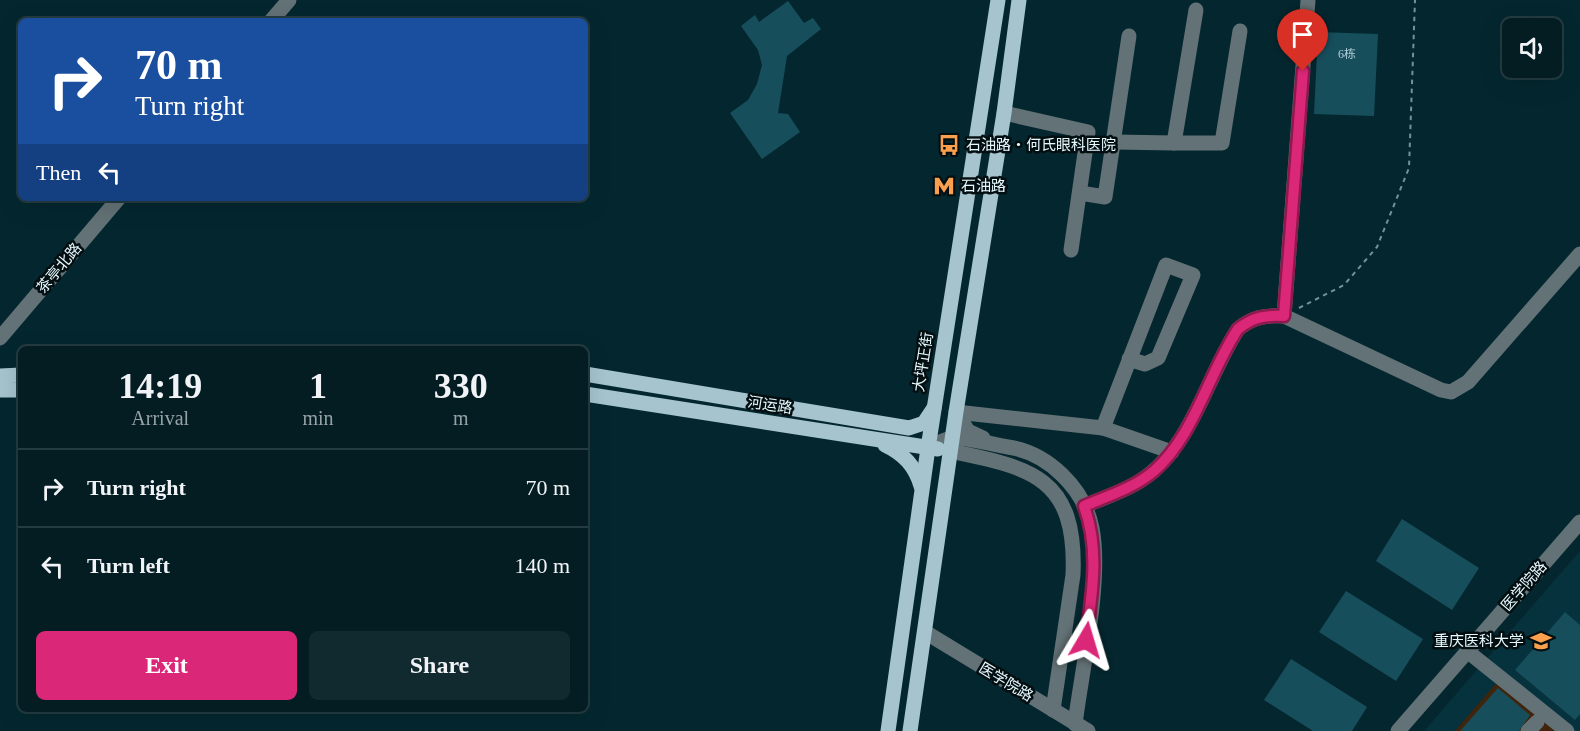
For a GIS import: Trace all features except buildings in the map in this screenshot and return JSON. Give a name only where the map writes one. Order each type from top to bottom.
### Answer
[{"type":"main road","name":"大坪正街","points":[[888,731],[934,408],[998,0]]},
{"type":"main road","points":[[910,731],[956,412],[1004,113],[1019,0]]},
{"type":"main road","name":"河运路","points":[[588,374],[909,428],[924,423],[934,408]]},
{"type":"main road","points":[[0,376],[18,375]]},
{"type":"main road","points":[[0,390],[18,390]]},
{"type":"main road","name":"河运路","points":[[588,393],[928,448],[951,445]]},
{"type":"main road","points":[[872,439],[898,451],[907,459],[918,476],[922,489]]},
{"type":"street","points":[[274,18],[289,0]]},
{"type":"street","points":[[1284,316],[1308,0]]},
{"type":"street","points":[[1174,143],[1196,10]]},
{"type":"street","points":[[1114,142],[1222,143],[1240,31]]},
{"type":"street","points":[[1080,193],[1105,197],[1129,36]]},
{"type":"street","points":[[1004,113],[1088,132],[1071,250]]},
{"type":"street","name":"茶亭北路","points":[[0,338],[116,201]]},
{"type":"street","points":[[1084,506],[1136,484],[1154,471],[1172,452],[1238,329],[1251,319],[1267,315],[1284,316],[1441,390],[1451,392],[1468,382],[1580,254]]},
{"type":"street","points":[[1103,428],[1129,359],[1166,265],[1192,275],[1158,358],[1145,364],[1129,359]]},
{"type":"street","points":[[956,412],[1103,428],[1172,452]]},
{"type":"street","points":[[956,412],[963,426],[974,435],[1030,453],[1063,476],[1084,506],[1092,527],[1094,577],[1082,727]]},
{"type":"street","points":[[951,445],[1013,447]]},
{"type":"street","points":[[951,445],[1022,468],[1050,489],[1060,501],[1068,518],[1073,543],[1074,575],[1053,710]]},
{"type":"street","name":"医学院路","points":[[1398,731],[1580,522]]},
{"type":"street","name":"医学院路","points":[[925,632],[1082,727]]},
{"type":"street","points":[[1467,651],[1567,731]]},
{"type":"path","points":[[1284,316],[1344,285],[1377,246],[1398,198],[1409,168],[1415,0]]},
{"type":"shaded area","name":"重庆医科大学","points":[[1580,551],[1580,731],[1424,731]]},
{"type":"shaded area","points":[[1499,680],[1559,731],[1455,731]]},
{"type":"place","name":"石油路‧何氏眼科医院","points":[[949,145]]},
{"type":"place","name":"石油路","points":[[944,186]]},
{"type":"place","name":"重庆医科大学","points":[[1541,641]]},
{"type":"route","points":[[1086,640],[1094,577],[1092,527],[1084,506],[1136,484],[1154,471],[1172,452],[1187,427],[1238,329],[1251,319],[1267,315],[1284,316],[1303,71]]}]
